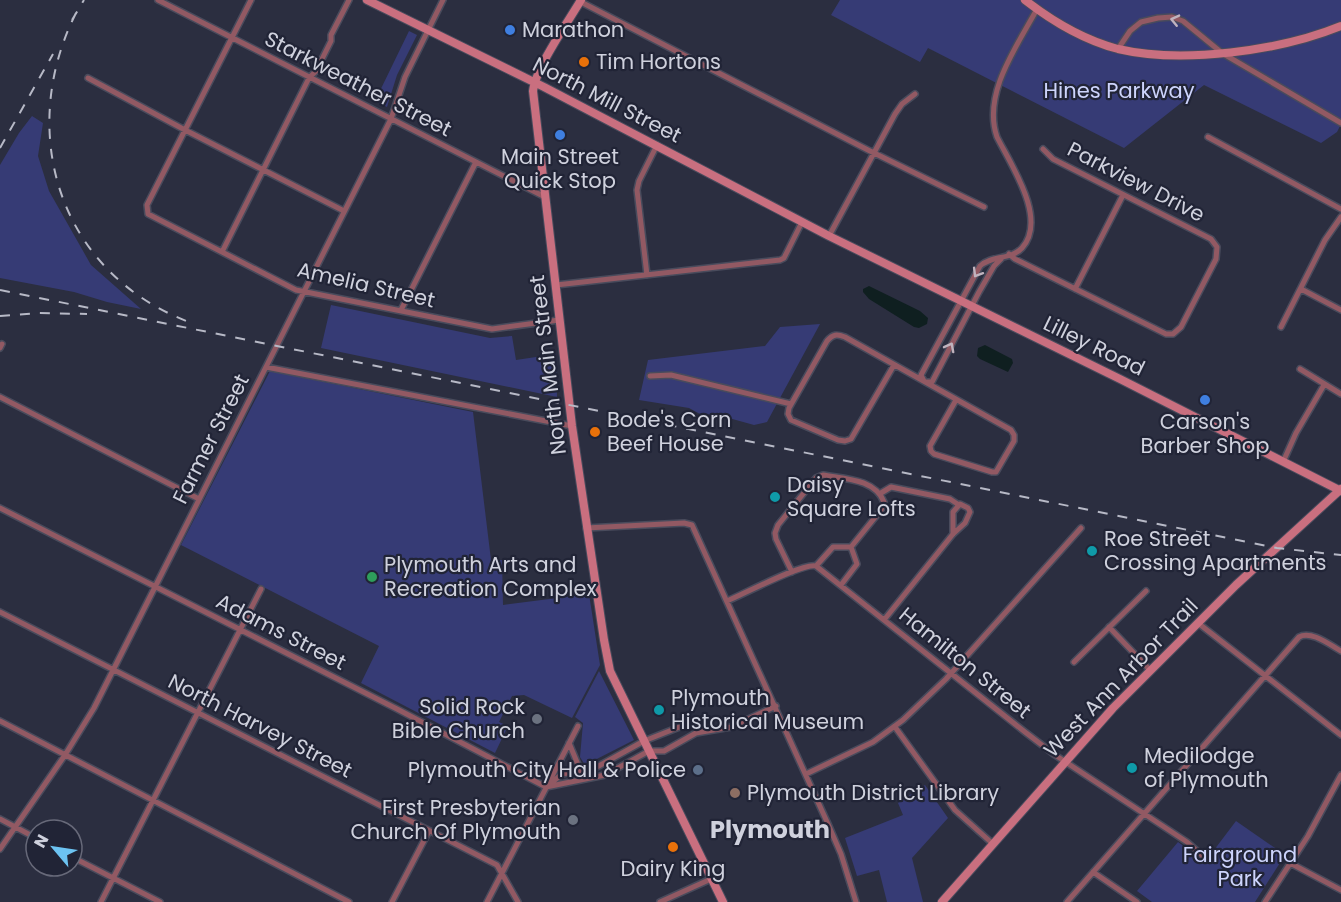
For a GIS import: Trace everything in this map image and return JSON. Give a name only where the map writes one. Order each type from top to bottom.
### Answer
[{"type":"street","name":"Starkweather Street","points":[[158,0],[544,197]]},
{"type":"street","points":[[185,130],[251,0]]},
{"type":"street","points":[[222,252],[309,78],[316,71],[349,0]]},
{"type":"street","name":"North Mill Street","points":[[367,0],[534,82],[829,236]]},
{"type":"street","name":"Farmer Street","points":[[0,849],[89,717],[391,119],[405,78],[444,0]]},
{"type":"street","points":[[534,82],[580,0],[984,207]]},
{"type":"street","points":[[1025,0],[1073,31],[1118,49],[1158,54],[1222,53],[1294,41],[1341,26]]},
{"type":"street","points":[[924,381],[921,375],[980,266],[990,259],[1002,257],[1022,248],[1029,235],[1030,213],[1021,183],[994,128],[994,105],[998,87],[1012,55],[1037,9]]},
{"type":"street","points":[[1118,49],[1124,38],[1141,22],[1172,17],[1184,21],[1222,53],[1341,123]]},
{"type":"street","points":[[88,78],[344,210]]},
{"type":"street","name":"North Main Street","points":[[534,82],[544,197],[572,426],[610,671],[723,902]]},
{"type":"street","points":[[829,236],[895,114],[902,104],[915,94]]},
{"type":"street","name":"Amelia Street","points":[[185,130],[147,205],[146,211],[150,216],[296,290],[492,328],[559,320]]},
{"type":"street","points":[[1208,137],[1341,209]]},
{"type":"street","points":[[647,275],[637,190],[657,146]]},
{"type":"street","name":"Parkview Drive","points":[[1010,254],[1015,259],[1161,333],[1173,334],[1181,327],[1216,259],[1217,247],[1211,239],[1053,159],[1043,149]]},
{"type":"street","points":[[401,310],[476,162]]},
{"type":"street","points":[[1075,289],[1124,195]]},
{"type":"street","points":[[1281,327],[1326,240],[1341,217]]},
{"type":"street","points":[[555,285],[782,260],[802,222]]},
{"type":"street","name":"Lilley Road","points":[[829,236],[1340,490]]},
{"type":"street","points":[[924,381],[932,382],[994,266],[1002,257]]},
{"type":"street","points":[[1300,289],[1341,310]]},
{"type":"street","points":[[894,365],[851,439],[838,440],[791,420],[788,414],[827,341],[832,335],[838,334],[845,337],[1011,430],[1014,441],[996,472],[934,454],[931,451],[930,446],[956,400]]},
{"type":"street","points":[[266,367],[572,426]]},
{"type":"street","points":[[1300,369],[1341,394]]},
{"type":"street","points":[[650,376],[671,375],[792,404]]},
{"type":"street","points":[[1284,462],[1296,434],[1324,385]]},
{"type":"street","points":[[0,397],[199,499]]},
{"type":"street","points":[[792,572],[776,540],[775,533],[778,525],[816,478],[823,475],[868,484],[880,493],[885,502],[851,547]]},
{"type":"street","points":[[880,493],[891,487],[950,499],[959,505],[964,505],[970,512],[965,523],[952,534],[884,620]]},
{"type":"street","name":"West Ann Arbor Trail","points":[[942,902],[1065,761],[1150,670],[1340,490]]},
{"type":"street","points":[[952,534],[953,512],[959,505]]},
{"type":"street","name":"Adams Street","points":[[0,508],[546,787]]},
{"type":"street","points":[[586,528],[687,523],[693,527],[842,854],[856,902]]},
{"type":"street","points":[[806,774],[865,746],[895,727],[951,673],[1081,528]]},
{"type":"street","points":[[727,602],[792,572],[812,564],[816,566],[833,547],[851,547]]},
{"type":"street","points":[[841,585],[857,564],[851,547]]},
{"type":"street","name":"Hamilton Street","points":[[816,566],[1025,732],[1187,842],[1205,858]]},
{"type":"street","points":[[101,902],[261,588]]},
{"type":"street","points":[[1074,662],[1146,591]]},
{"type":"street","name":"North Harvey Street","points":[[0,612],[497,865],[518,902]]},
{"type":"street","points":[[1198,623],[1341,734]]},
{"type":"street","points":[[1110,627],[1150,670]]},
{"type":"street","points":[[1067,902],[1299,638],[1305,635],[1341,651]]},
{"type":"street","points":[[546,787],[605,775],[649,751],[664,751],[696,733],[742,723],[776,706]]},
{"type":"street","points":[[0,721],[349,902]]},
{"type":"street","points":[[546,787],[562,774],[595,768],[644,741],[687,724],[716,730]]},
{"type":"street","points":[[487,902],[578,726]]},
{"type":"street","points":[[895,727],[955,810],[993,844]]},
{"type":"street","points":[[569,742],[584,779]]},
{"type":"street","points":[[1265,902],[1319,818],[1341,775]]},
{"type":"street","points":[[0,819],[24,832]]},
{"type":"street","points":[[392,902],[429,831]]},
{"type":"street","points":[[84,862],[160,902]]},
{"type":"street","points":[[1290,863],[1341,890]]},
{"type":"street","points":[[1093,872],[1137,902]]},
{"type":"street","points":[[660,902],[711,879]]},
{"type":"green space","name":"Hines Parkway","points":[[840,0],[1341,0],[1341,124],[1337,132],[1321,143],[1204,85],[1124,148],[928,48],[920,62],[831,15]]},
{"type":"green space","points":[[409,31],[417,35],[397,75],[387,107],[375,101]]},
{"type":"green space","points":[[32,116],[43,123],[38,156],[49,191],[91,265],[141,309],[74,292],[0,278],[0,165]]},
{"type":"green space","points":[[331,305],[490,338],[512,336],[516,360],[556,354],[557,397],[321,348]]},
{"type":"green space","points":[[820,324],[767,422],[754,425],[718,415],[700,414],[689,408],[639,400],[648,360],[765,346],[780,327]]},
{"type":"green space","name":"Plymouth Arts and Recreation Complex","points":[[270,371],[473,412],[491,560],[502,560],[503,605],[589,594],[600,665],[572,718],[524,695],[512,696],[499,722],[508,726],[495,753],[361,683],[379,646],[181,545]]},
{"type":"green space","points":[[599,671],[634,740],[585,765],[580,757],[583,723],[575,717]]},
{"type":"green space","points":[[925,785],[948,818],[912,858],[923,902],[887,902],[879,870],[857,876],[845,838],[903,815],[898,803]]},
{"type":"green space","name":"Fairground Park","points":[[1236,821],[1285,855],[1255,902],[1152,902],[1137,891],[1178,842],[1205,862]]},
{"type":"shaded area","points":[[869,286],[920,311],[928,318],[927,324],[919,328],[914,327],[869,299],[863,289]]},
{"type":"shaded area","points":[[985,345],[1012,359],[1013,363],[1008,372],[977,356],[978,348]]},
{"type":"railway","points":[[72,20],[84,0]]},
{"type":"railway","points":[[76,13],[58,58],[50,105],[51,150],[61,194],[80,234],[108,270],[144,300],[189,322]]},
{"type":"railway","points":[[0,148],[53,54]]},
{"type":"railway","points":[[0,290],[1277,548],[1341,555]]},
{"type":"railway","points":[[0,316],[39,313],[87,314]]},
{"type":"place","name":"Marathon","points":[[510,30]]},
{"type":"place","name":"Tim Hortons","points":[[584,62]]},
{"type":"place","name":"Main Street Quick Stop","points":[[560,135]]},
{"type":"place","name":"Carson's Barber Shop","points":[[1205,400]]},
{"type":"place","name":"Bode's Corn Beef House","points":[[595,432]]},
{"type":"place","name":"Daisy Square Lofts","points":[[775,497]]},
{"type":"place","name":"Roe Street Crossing Apartments","points":[[1092,551]]},
{"type":"place","name":"Plymouth Arts and Recreation Complex","points":[[372,577]]},
{"type":"place","name":"Plymouth Historical Museum","points":[[659,710]]},
{"type":"place","name":"Solid Rock Bible Church","points":[[537,719]]},
{"type":"place","name":"Medilodge of Plymouth","points":[[1132,768]]},
{"type":"place","name":"Plymouth City Hall & Police","points":[[698,770]]},
{"type":"place","name":"Plymouth District Library","points":[[735,793]]},
{"type":"place","name":"First Presbyterian Church Of Plymouth","points":[[573,820]]},
{"type":"place","name":"Dairy King","points":[[673,847]]},
{"type":"district","name":"Plymouth","points":[[770,830]]}]
